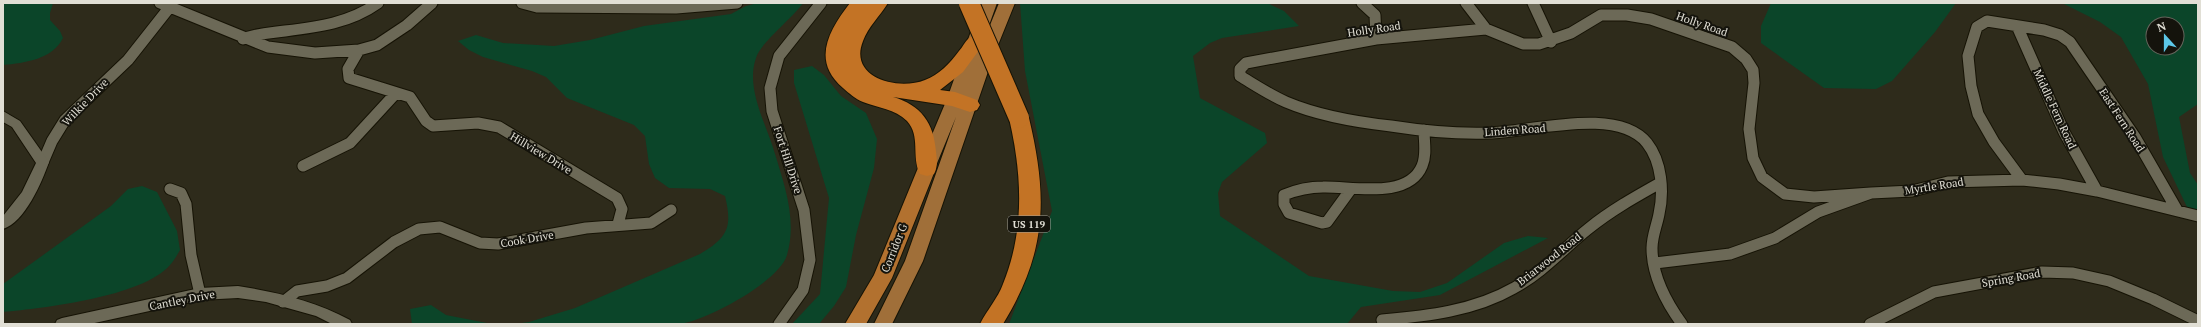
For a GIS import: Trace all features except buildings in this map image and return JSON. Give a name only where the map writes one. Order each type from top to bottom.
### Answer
[{"type":"highway","points":[[860,3],[844,23],[833,56],[839,76],[868,96],[901,106],[919,121],[926,143],[927,168]]},
{"type":"highway","points":[[879,3],[854,38],[849,52],[850,64],[865,82],[876,88],[959,103]]},
{"type":"highway","name":"US 119","points":[[969,3],[1019,118],[1027,150],[1032,184],[1032,210],[1026,245],[1014,286],[991,324]]},
{"type":"highway","points":[[898,92],[925,88],[944,80],[957,68],[976,42]]},
{"type":"highway","points":[[850,85],[888,97],[959,103]]},
{"type":"highway","name":"Corridor G","points":[[855,324],[882,278],[927,168]]},
{"type":"main road","points":[[883,324],[914,261],[976,42],[989,3]]},
{"type":"main road","points":[[927,168],[1007,3]]},
{"type":"street","points":[[243,39],[263,31],[290,30],[353,17],[378,3]]},
{"type":"street","points":[[164,6],[243,39],[268,47],[315,53],[359,50],[377,45],[431,5],[442,3]]},
{"type":"street","points":[[522,3],[537,7],[590,5],[676,8],[737,3]]},
{"type":"street","name":"Fort Hill Drive","points":[[779,324],[803,290],[810,260],[804,210],[772,111],[770,88],[779,56],[821,3]]},
{"type":"street","points":[[1362,3],[1375,15],[1376,39]]},
{"type":"street","points":[[1466,3],[1486,28]]},
{"type":"street","points":[[1534,3],[1551,42]]},
{"type":"street","name":"Wilkie Drive","points":[[3,224],[19,208],[32,190],[52,141],[64,120],[128,60],[164,6]]},
{"type":"street","name":"Holly Road","points":[[1240,76],[1240,69],[1246,63],[1376,39],[1486,28],[1523,44],[1539,44],[1551,42],[1571,33],[1601,15],[1627,15],[1651,19],[1732,47],[1746,59],[1753,70],[1754,83],[1749,129],[1753,158],[1762,177],[1785,194],[1814,197],[1871,193]]},
{"type":"street","points":[[2017,26],[1987,22],[1977,27],[1968,56],[1971,86],[1978,114],[1994,142],[2022,180]]},
{"type":"street","name":"East Fern Road","points":[[2017,26],[2044,30],[2060,36],[2070,42],[2135,137],[2177,210]]},
{"type":"street","name":"Middle Fern Road","points":[[2017,26],[2064,132],[2096,190]]},
{"type":"street","points":[[303,166],[350,143],[396,93],[349,78],[348,69],[359,50]]},
{"type":"street","name":"Linden Road","points":[[1240,76],[1286,102],[1316,112],[1346,119],[1424,130],[1496,133],[1580,124],[1619,127],[1641,136],[1650,148],[1658,166],[1660,183],[1660,210],[1652,247],[1656,278],[1666,302],[1682,324]]},
{"type":"street","name":"Hillview Drive","points":[[396,93],[410,97],[426,121],[434,126],[478,123],[499,127],[617,198],[622,209],[618,224]]},
{"type":"street","points":[[3,116],[16,124],[43,162]]},
{"type":"street","points":[[1351,189],[1327,222],[1322,223],[1289,213],[1284,204],[1284,195],[1294,191],[1323,187],[1366,190],[1393,186],[1415,177],[1424,163],[1424,130]]},
{"type":"street","name":"Myrtle Road","points":[[1655,263],[1730,254],[1775,238],[1818,212],[1871,193],[1912,191],[1948,182],[2022,180],[2096,190],[2198,216]]},
{"type":"street","name":"Briarwood Road","points":[[1382,320],[1427,316],[1471,307],[1506,293],[1544,266],[1618,206],[1660,183]]},
{"type":"street","points":[[170,189],[181,193],[186,204],[191,255],[200,294]]},
{"type":"street","points":[[3,209],[19,208]]},
{"type":"street","name":"Cook Drive","points":[[283,302],[293,292],[334,284],[354,272],[400,238],[417,230],[433,227],[444,228],[450,229],[467,239],[485,244],[509,244],[574,230],[618,224],[652,223],[662,218],[671,210]]},
{"type":"street","name":"Spring Road","points":[[1870,324],[1934,292],[2042,272],[2073,273],[2109,281],[2153,299],[2198,321]]},
{"type":"street","name":"Cantley Drive","points":[[62,324],[200,294],[238,292],[266,296],[283,302],[320,311],[345,324]]},
{"type":"green space","points":[[3,3],[53,3],[50,13],[50,20],[60,31],[63,38],[52,51],[38,59],[3,65]]},
{"type":"green space","points":[[758,3],[803,3],[764,45],[756,58],[753,70],[753,82],[758,107],[779,166],[786,191],[790,216],[790,242],[787,255],[781,266],[771,277],[757,288],[724,308],[692,321],[680,324],[514,324],[529,322],[575,308],[700,254],[716,243],[726,231],[728,216],[725,196],[710,189],[669,188],[655,178],[649,164],[645,136],[634,125],[567,98],[546,77],[532,71],[483,57],[469,50],[458,41],[476,35],[503,43],[554,46],[590,40],[644,26],[731,14],[746,6]]},
{"type":"green space","points":[[1020,3],[1267,3],[1284,11],[1299,26],[1222,38],[1210,43],[1193,56],[1200,98],[1265,133],[1267,143],[1222,182],[1218,193],[1220,216],[1309,276],[1393,291],[1420,292],[1447,283],[1504,243],[1528,236],[1548,238],[1440,295],[1361,307],[1347,324],[1009,324],[1052,211],[1025,71]]},
{"type":"green space","points":[[1771,3],[1956,3],[1935,32],[1892,81],[1876,89],[1824,88],[1761,43],[1761,26]]},
{"type":"green space","points":[[2062,3],[2198,3],[2198,104],[2179,117],[2190,173],[2198,185],[2198,211],[2187,207],[2163,157],[2148,84],[2121,37],[2100,22]]},
{"type":"green space","points":[[812,66],[824,75],[841,96],[866,113],[877,139],[874,168],[856,235],[846,287],[834,306],[819,324],[792,324],[820,294],[829,198],[794,83],[794,70]]},
{"type":"green space","points":[[142,186],[157,192],[177,231],[180,250],[170,265],[156,276],[138,285],[116,293],[66,304],[3,312],[3,284],[111,206],[128,189]]},
{"type":"green space","points":[[431,305],[446,315],[492,324],[412,324],[410,309]]}]
